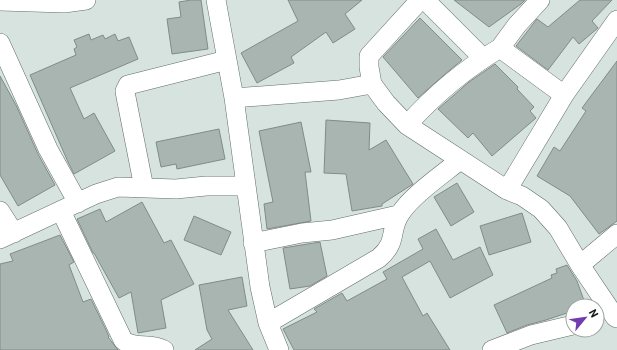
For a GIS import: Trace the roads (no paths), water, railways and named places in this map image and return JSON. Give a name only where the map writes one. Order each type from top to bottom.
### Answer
[{"type":"street","points":[[0,2],[64,3],[86,0]]},
{"type":"street","points":[[216,0],[234,98],[260,287],[268,323],[279,350]]},
{"type":"street","points":[[420,0],[370,56],[369,67],[372,84],[386,103],[407,125],[506,190],[522,196],[541,209],[558,228],[610,318]]},
{"type":"street","points":[[425,0],[483,58]]},
{"type":"street","points":[[407,125],[425,104],[450,82],[483,58],[500,48],[517,25],[540,0]]},
{"type":"street","points":[[506,190],[564,95],[617,20]]},
{"type":"street","points":[[0,43],[48,149],[78,203]]},
{"type":"street","points":[[500,48],[564,95]]},
{"type":"street","points":[[144,188],[125,91],[128,85],[227,60]]},
{"type":"street","points":[[234,98],[339,90],[372,84]]},
{"type":"street","points":[[268,323],[382,255],[391,244],[398,215],[418,195],[460,160]]},
{"type":"street","points":[[0,211],[7,236],[78,203],[118,187],[176,189],[206,186],[245,186]]},
{"type":"street","points":[[61,211],[123,340],[128,346],[136,348],[158,347],[164,350]]},
{"type":"street","points":[[253,243],[302,233],[332,230],[398,215]]},
{"type":"street","points":[[580,265],[617,234]]},
{"type":"street","points":[[492,350],[531,335],[565,327]]}]
